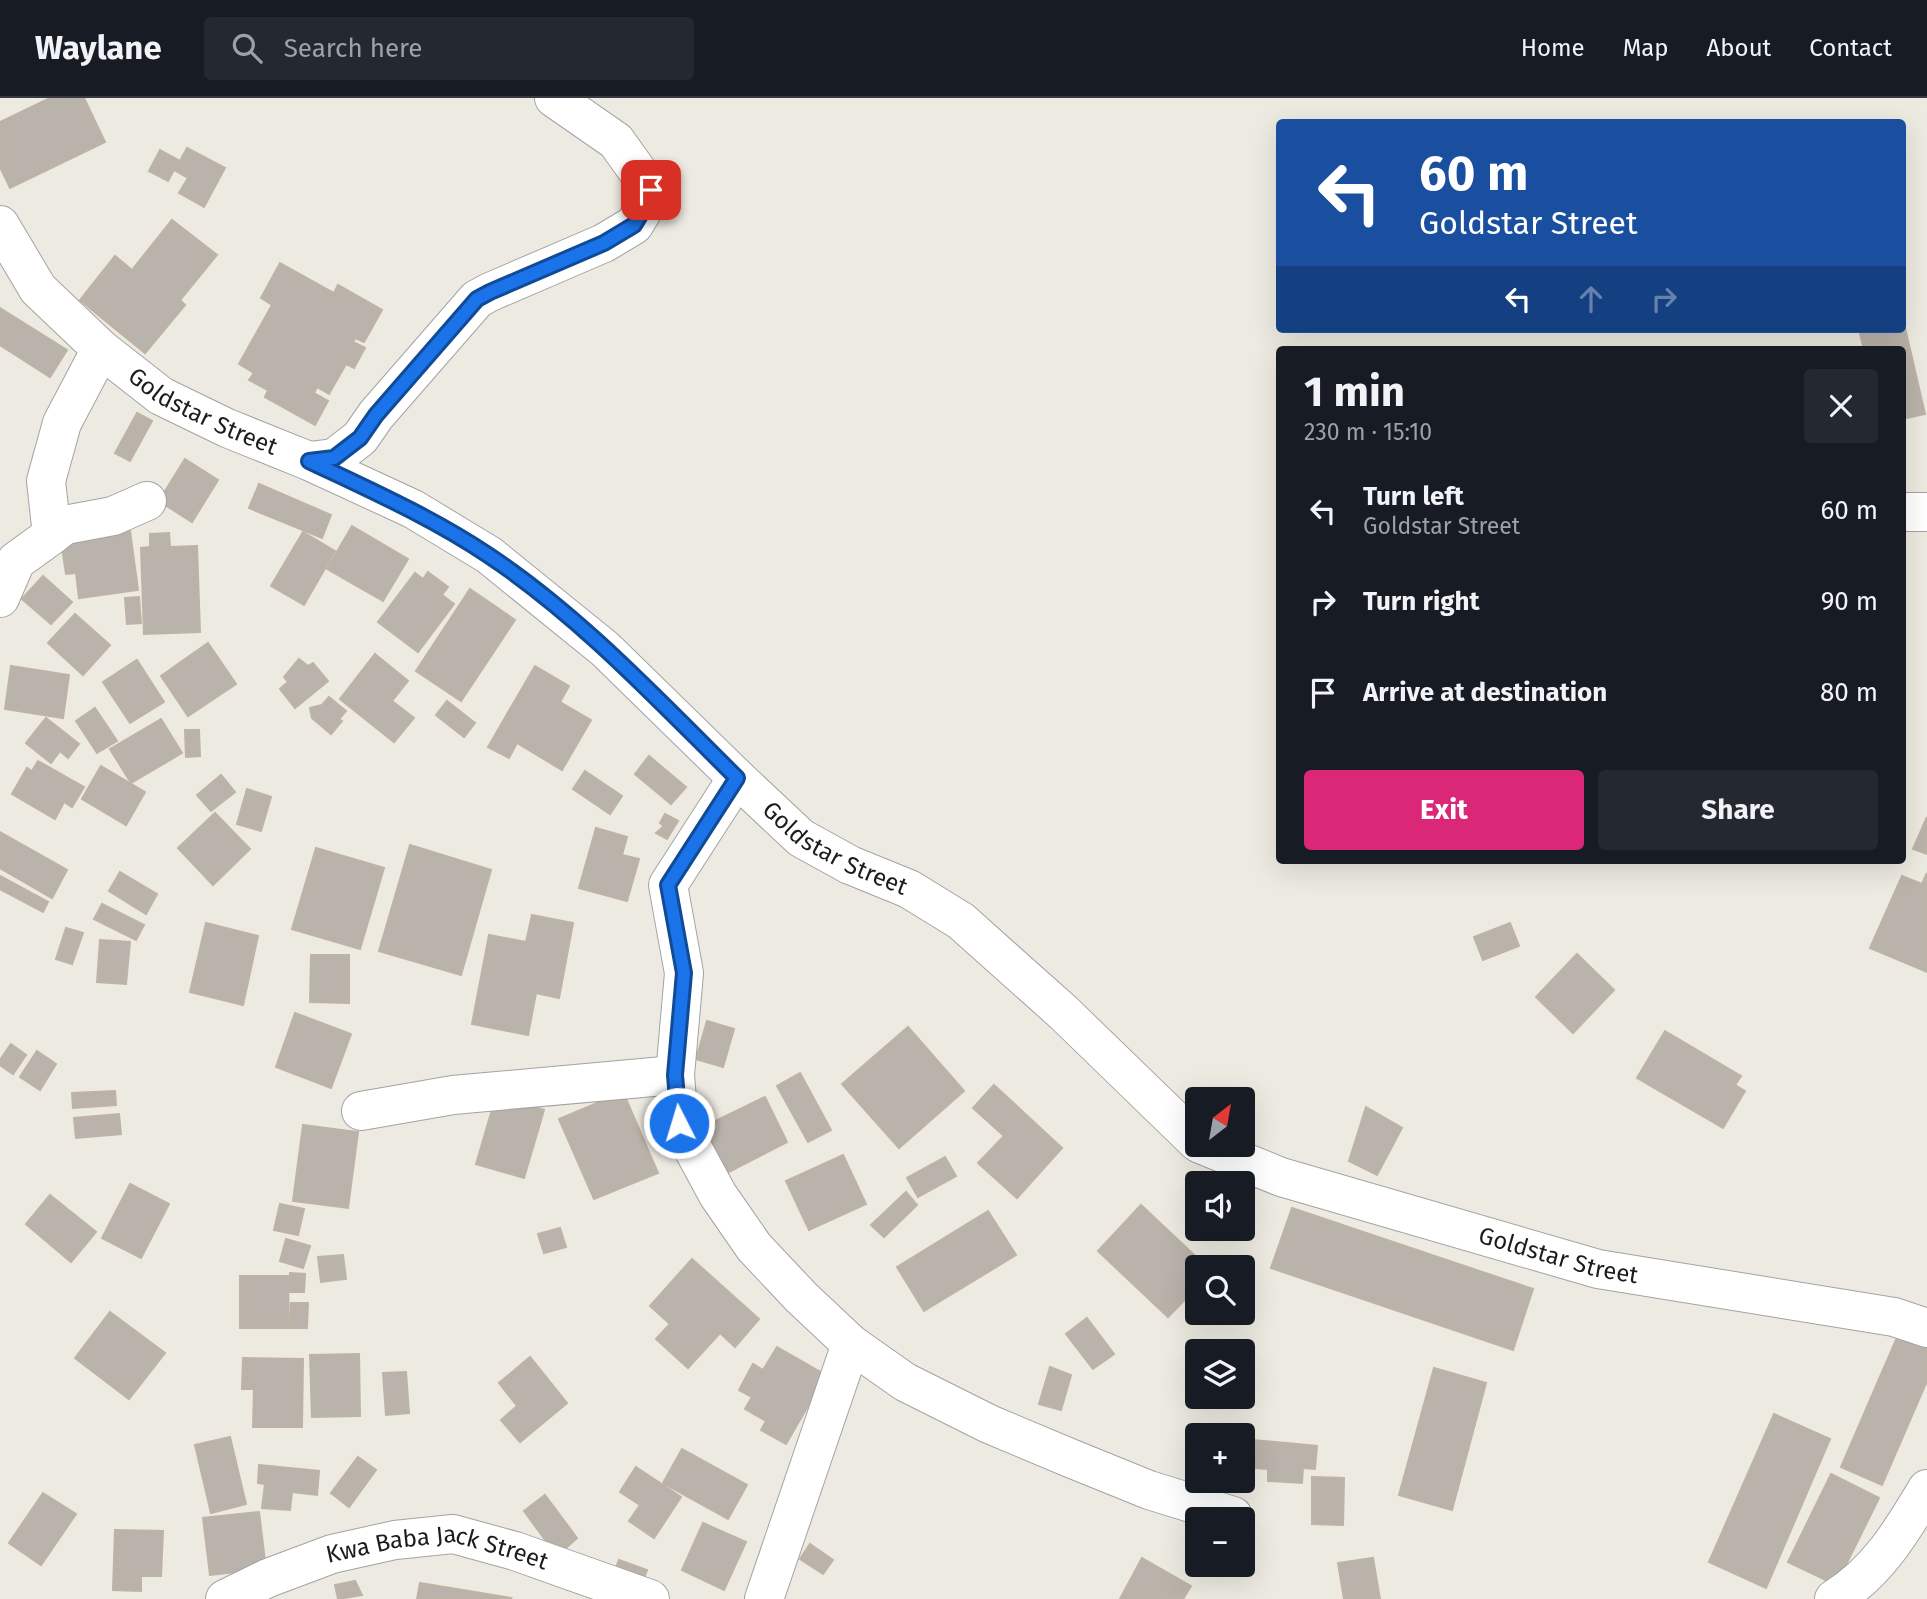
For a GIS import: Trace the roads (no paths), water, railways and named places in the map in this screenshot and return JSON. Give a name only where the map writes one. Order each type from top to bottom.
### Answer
[{"type":"street","points":[[309,461],[334,458],[360,438],[376,415],[477,299],[604,243],[634,225],[651,190],[615,141],[554,98]]},
{"type":"street","name":"Goldstar Street","points":[[0,225],[38,289],[101,349],[161,396],[227,428],[309,461],[413,509],[489,555],[605,649],[802,838],[850,865],[909,889],[961,921],[1065,1013],[1185,1130]]},
{"type":"street","points":[[52,536],[46,481],[62,423],[101,349]]},
{"type":"street","points":[[0,598],[16,561],[65,525],[113,516],[148,501]]},
{"type":"street","points":[[1906,512],[1927,512]]},
{"type":"street","points":[[737,778],[668,885],[684,973],[675,1075],[679,1123],[718,1195],[754,1247],[801,1297],[851,1344],[905,1382],[989,1424],[1149,1490],[1204,1507]]},
{"type":"street","points":[[361,1111],[453,1095],[675,1075]]},
{"type":"street","name":"Goldstar Street","points":[[1232,1157],[1281,1177],[1598,1269],[1894,1317],[1927,1328]]},
{"type":"street","points":[[764,1599],[851,1344]]},
{"type":"street","points":[[1834,1599],[1848,1591],[1884,1556],[1927,1489]]},
{"type":"street","name":"Kwa Baba Jack Street","points":[[225,1599],[268,1578],[331,1555],[395,1540],[453,1534],[515,1551],[650,1599]]}]
